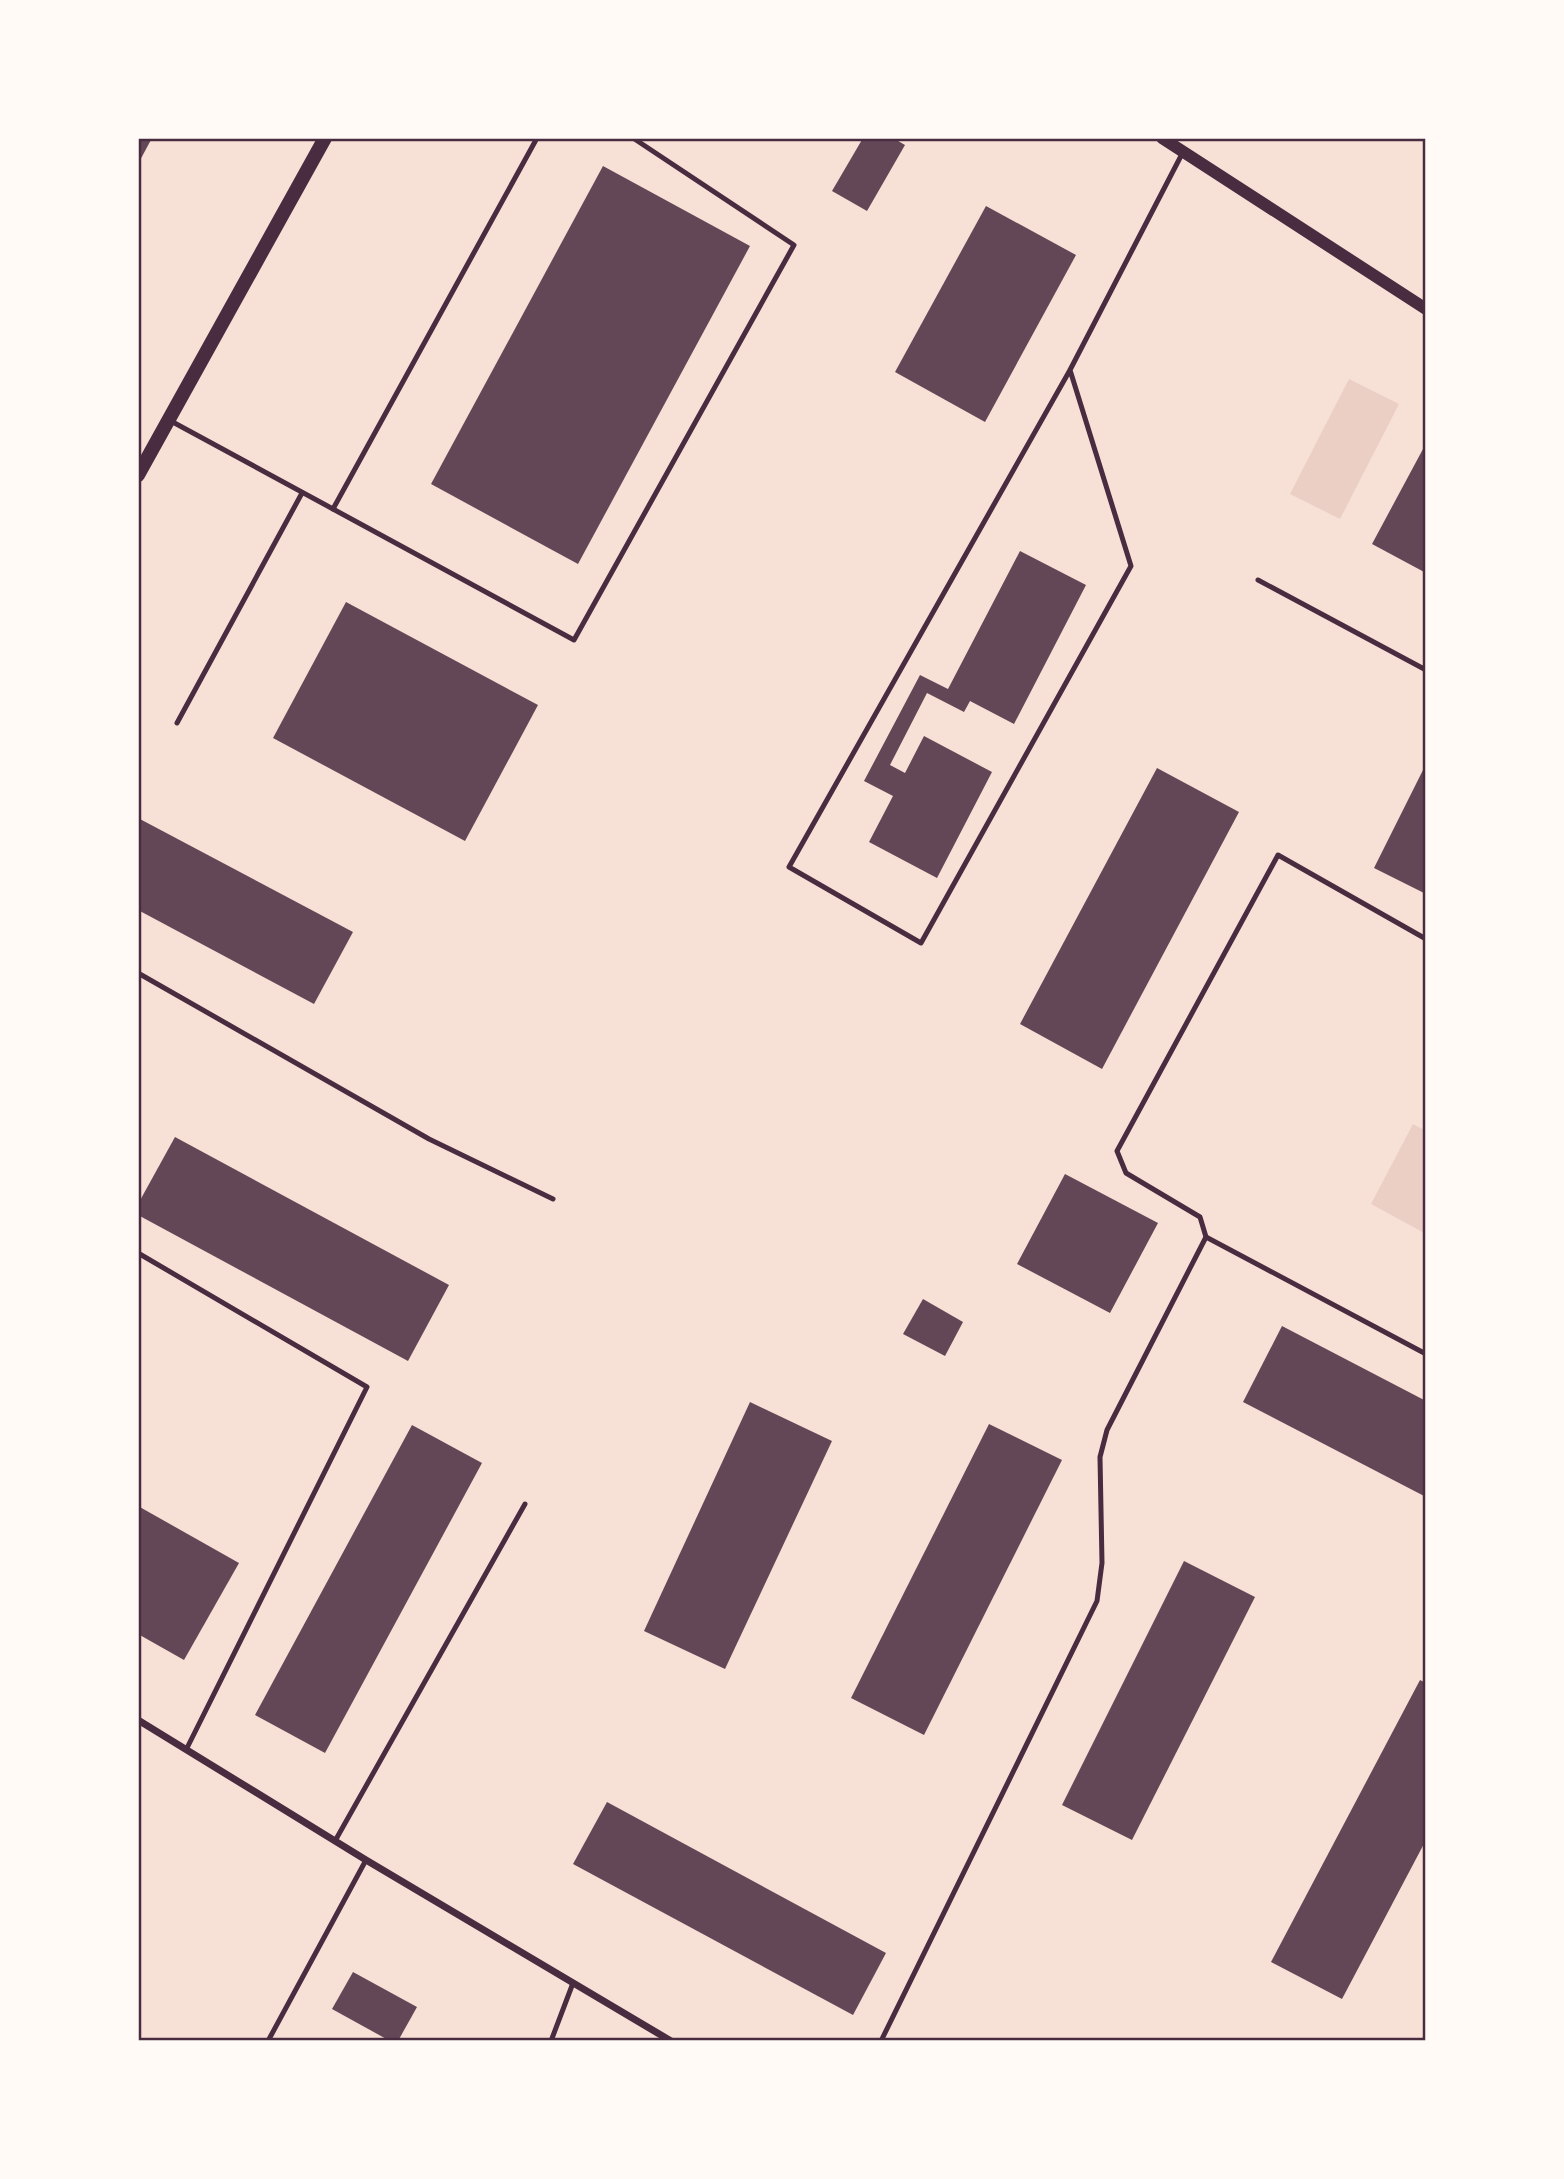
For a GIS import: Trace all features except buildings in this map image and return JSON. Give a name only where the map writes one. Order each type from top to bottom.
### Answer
[{"type":"main road","points":[[138,475],[142,459],[169,420],[325,138]]},
{"type":"street","points":[[1162,138],[1426,309]]},
{"type":"street","points":[[138,1720],[366,1860],[671,2041]]},
{"type":"lane","points":[[332,509],[537,138]]},
{"type":"lane","points":[[169,420],[574,640],[794,245],[633,138]]},
{"type":"lane","points":[[1070,370],[1131,566],[921,943],[789,867],[1070,370],[1183,152]]},
{"type":"lane","points":[[177,723],[302,493]]},
{"type":"lane","points":[[1258,580],[1426,670]]},
{"type":"lane","points":[[881,2041],[1097,1601],[1102,1563],[1100,1457],[1107,1430],[1206,1237],[1200,1217],[1126,1173],[1118,1151],[1278,855],[1426,939]]},
{"type":"lane","points":[[139,976],[429,1139],[553,1199]]},
{"type":"lane","points":[[1206,1237],[1426,1354]]},
{"type":"lane","points":[[138,1253],[367,1387],[186,1750]]},
{"type":"lane","points":[[335,1841],[525,1504]]},
{"type":"lane","points":[[268,2041],[366,1860]]},
{"type":"lane","points":[[551,2041],[573,1983]]},
{"type":"shaded area","points":[[1349,379],[1399,404],[1340,519],[1290,494]]},
{"type":"shaded area","points":[[1413,1124],[1426,1131],[1426,1234],[1371,1204]]}]
